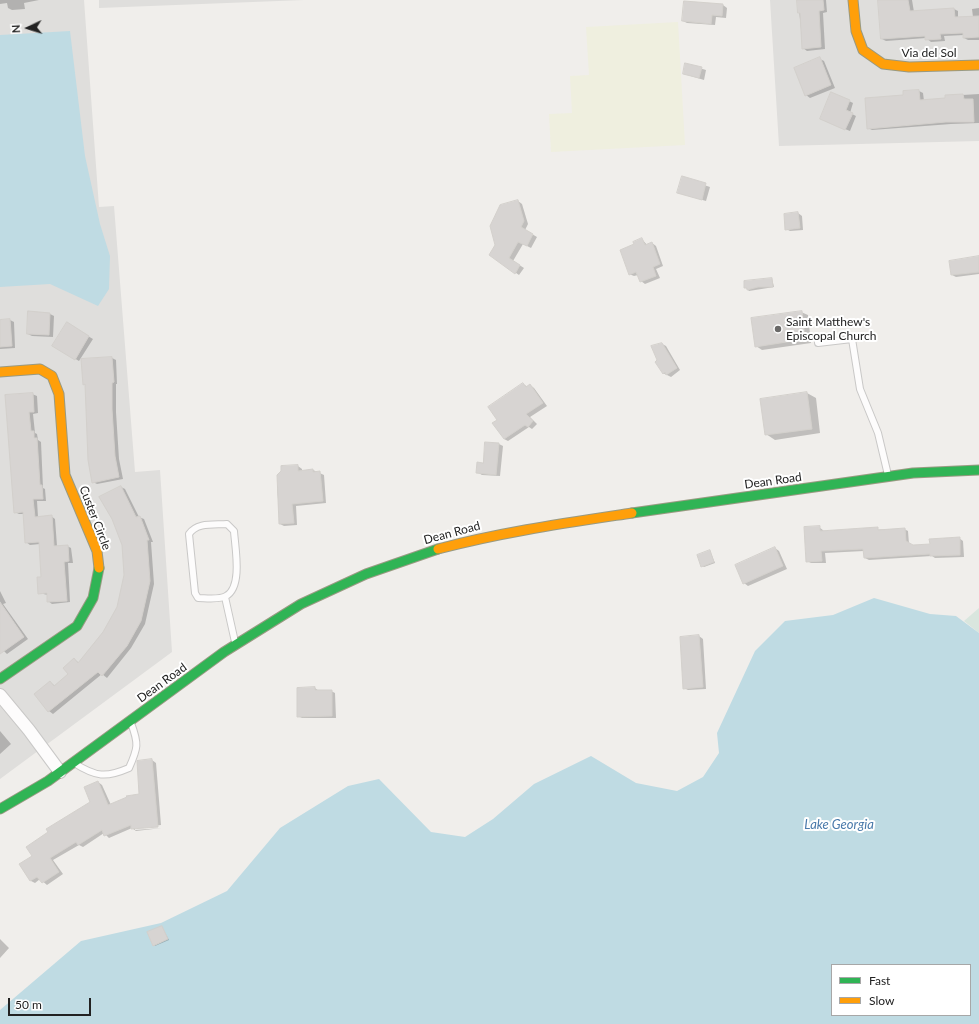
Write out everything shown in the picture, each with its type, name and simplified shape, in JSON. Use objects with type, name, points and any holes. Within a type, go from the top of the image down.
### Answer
[{"type":"main road","name":"Via del Sol","points":[[853,0],[856,31],[863,50],[883,64],[909,67],[979,64]]},
{"type":"main road","name":"Custer Circle","points":[[0,372],[40,369],[52,376],[59,394],[65,475],[97,551],[100,572],[93,598],[77,626],[0,679]]},
{"type":"main road","name":"Dean Road","points":[[0,809],[60,772],[236,644],[292,610],[346,583],[424,553],[479,538],[537,526],[928,472],[979,470]]},
{"type":"street","points":[[0,695],[29,730],[60,772]]},
{"type":"lane","points":[[818,343],[852,339],[860,389],[878,434],[889,477]]},
{"type":"lane","points":[[227,524],[234,531],[237,577],[231,592],[225,597],[198,598],[195,593],[189,534],[192,529],[199,526],[227,524]]},
{"type":"lane","points":[[225,597],[236,644]]},
{"type":"lane","points":[[73,762],[87,772],[99,776],[116,774],[129,768],[135,754],[138,740],[130,721]]},
{"type":"shaded area","points":[[0,0],[84,0],[99,207],[114,206],[135,472],[160,470],[172,652],[0,779]]},
{"type":"shaded area","points":[[99,0],[304,0],[99,8]]},
{"type":"shaded area","points":[[770,0],[979,0],[979,141],[779,146]]},
{"type":"shaded area","points":[[979,608],[979,633],[964,621]]},
{"type":"green space","points":[[678,22],[685,145],[551,152],[549,114],[572,113],[570,76],[589,75],[586,27]]},
{"type":"water","points":[[70,31],[85,156],[100,224],[110,256],[109,289],[98,306],[50,284],[0,287],[0,35]]},
{"type":"water","name":"Lake Georgia","points":[[874,598],[930,614],[956,616],[979,633],[979,1024],[0,1024],[0,1010],[81,941],[161,923],[227,891],[280,828],[348,786],[379,779],[431,832],[465,837],[493,819],[534,784],[591,756],[636,783],[677,791],[703,777],[719,753],[717,733],[755,651],[785,621],[833,615]]},
{"type":"building","points":[[797,0],[823,0],[824,10],[819,11],[821,47],[802,49],[800,13],[798,13]]},
{"type":"building","points":[[878,0],[908,0],[910,11],[954,8],[955,17],[979,16],[979,37],[963,38],[963,33],[940,34],[941,39],[925,40],[925,36],[881,39]]},
{"type":"building","points":[[684,1],[723,4],[722,16],[712,15],[711,24],[682,21]]},
{"type":"building","points":[[820,57],[831,85],[805,96],[794,68]]},
{"type":"building","points":[[685,63],[702,67],[699,78],[683,74]]},
{"type":"building","points":[[919,90],[920,100],[945,98],[945,95],[963,94],[964,99],[973,99],[974,122],[946,122],[867,129],[865,98],[903,95],[903,91]]},
{"type":"building","points":[[831,92],[850,100],[846,110],[853,113],[845,130],[820,119]]},
{"type":"building","points":[[682,176],[706,183],[702,200],[677,193]]},
{"type":"building","points":[[518,200],[524,221],[521,227],[533,234],[527,246],[518,242],[509,258],[520,265],[515,274],[489,255],[495,245],[490,226],[500,205]]},
{"type":"building","points":[[798,212],[800,228],[785,230],[784,214]]},
{"type":"building","points":[[642,238],[645,245],[652,242],[660,264],[653,267],[656,276],[640,282],[636,272],[629,275],[620,250],[634,244],[633,242]]},
{"type":"building","points":[[979,256],[979,272],[951,275],[949,261]]},
{"type":"building","points":[[772,278],[773,287],[758,287],[747,290],[747,288],[744,288],[744,281]]},
{"type":"building","points":[[28,311],[50,313],[49,335],[27,334]]},
{"type":"building","name":"Saint Matthew's Episcopal Church","points":[[802,311],[805,339],[755,347],[751,318]]},
{"type":"building","points":[[10,319],[12,346],[0,347],[0,320]]},
{"type":"building","points":[[67,322],[89,336],[75,360],[52,346]]},
{"type":"building","points":[[662,343],[677,368],[666,375],[665,372],[663,374],[655,362],[657,360],[651,346]]},
{"type":"building","points":[[112,357],[114,382],[112,383],[112,409],[115,456],[119,477],[92,483],[88,460],[85,384],[83,385],[81,359]]},
{"type":"building","points":[[523,383],[526,387],[530,384],[543,403],[526,414],[533,421],[528,427],[525,425],[504,439],[492,423],[497,420],[488,407]]},
{"type":"building","points":[[807,392],[812,429],[765,435],[760,399]]},
{"type":"building","points":[[33,393],[34,412],[29,412],[31,431],[34,431],[34,438],[37,438],[40,485],[42,485],[43,499],[33,499],[35,517],[52,515],[54,546],[68,545],[69,561],[64,562],[67,601],[47,602],[47,593],[38,594],[37,577],[41,577],[39,542],[25,543],[23,512],[14,513],[5,395]]},
{"type":"building","points":[[485,442],[499,443],[496,475],[476,473],[477,462],[483,463]]},
{"type":"building","points":[[298,465],[298,471],[313,469],[313,472],[320,471],[323,501],[292,504],[294,523],[279,524],[277,475],[281,471],[281,466]]},
{"type":"building","points":[[121,486],[136,517],[140,516],[149,540],[147,540],[150,581],[141,621],[127,646],[102,676],[98,672],[48,712],[34,694],[50,681],[54,686],[68,674],[63,668],[74,658],[78,663],[103,632],[117,607],[124,575],[122,545],[112,519],[99,497]]},
{"type":"building","points":[[820,526],[820,531],[878,527],[878,530],[905,528],[906,541],[913,545],[930,544],[929,539],[960,537],[960,555],[930,556],[930,554],[864,558],[863,549],[821,551],[822,561],[806,562],[804,527]]},
{"type":"building","points":[[775,547],[783,566],[743,584],[735,565]]},
{"type":"building","points":[[710,550],[714,562],[701,567],[697,555]]},
{"type":"building","points":[[0,602],[24,637],[0,654]]},
{"type":"building","points":[[699,635],[703,687],[683,689],[680,637]]},
{"type":"building","points":[[315,687],[315,690],[332,690],[332,716],[297,717],[297,688]]},
{"type":"building","points":[[152,759],[158,827],[131,829],[131,825],[104,836],[102,830],[78,845],[76,842],[50,858],[59,872],[42,883],[37,877],[30,881],[19,864],[32,856],[26,847],[48,832],[46,829],[90,802],[84,787],[98,781],[108,805],[127,797],[126,796],[139,794],[137,761]]},
{"type":"building","points":[[162,926],[168,939],[153,946],[147,932]]},
{"type":"traffic: fast","points":[[632,513],[913,473],[979,470]]},
{"type":"traffic: fast","points":[[0,809],[48,781],[224,652],[301,604],[366,574],[438,549]]},
{"type":"traffic: fast","points":[[0,679],[77,626],[93,598],[99,568]]},
{"type":"traffic: slow","points":[[853,0],[856,31],[863,50],[883,64],[909,67],[979,65]]},
{"type":"traffic: slow","points":[[0,372],[40,369],[52,376],[59,394],[65,475],[97,551],[99,568]]},
{"type":"traffic: slow","points":[[438,549],[558,524],[632,513]]},
{"type":"place","name":"Saint Matthew's Episcopal Church","points":[[778,329]]}]
